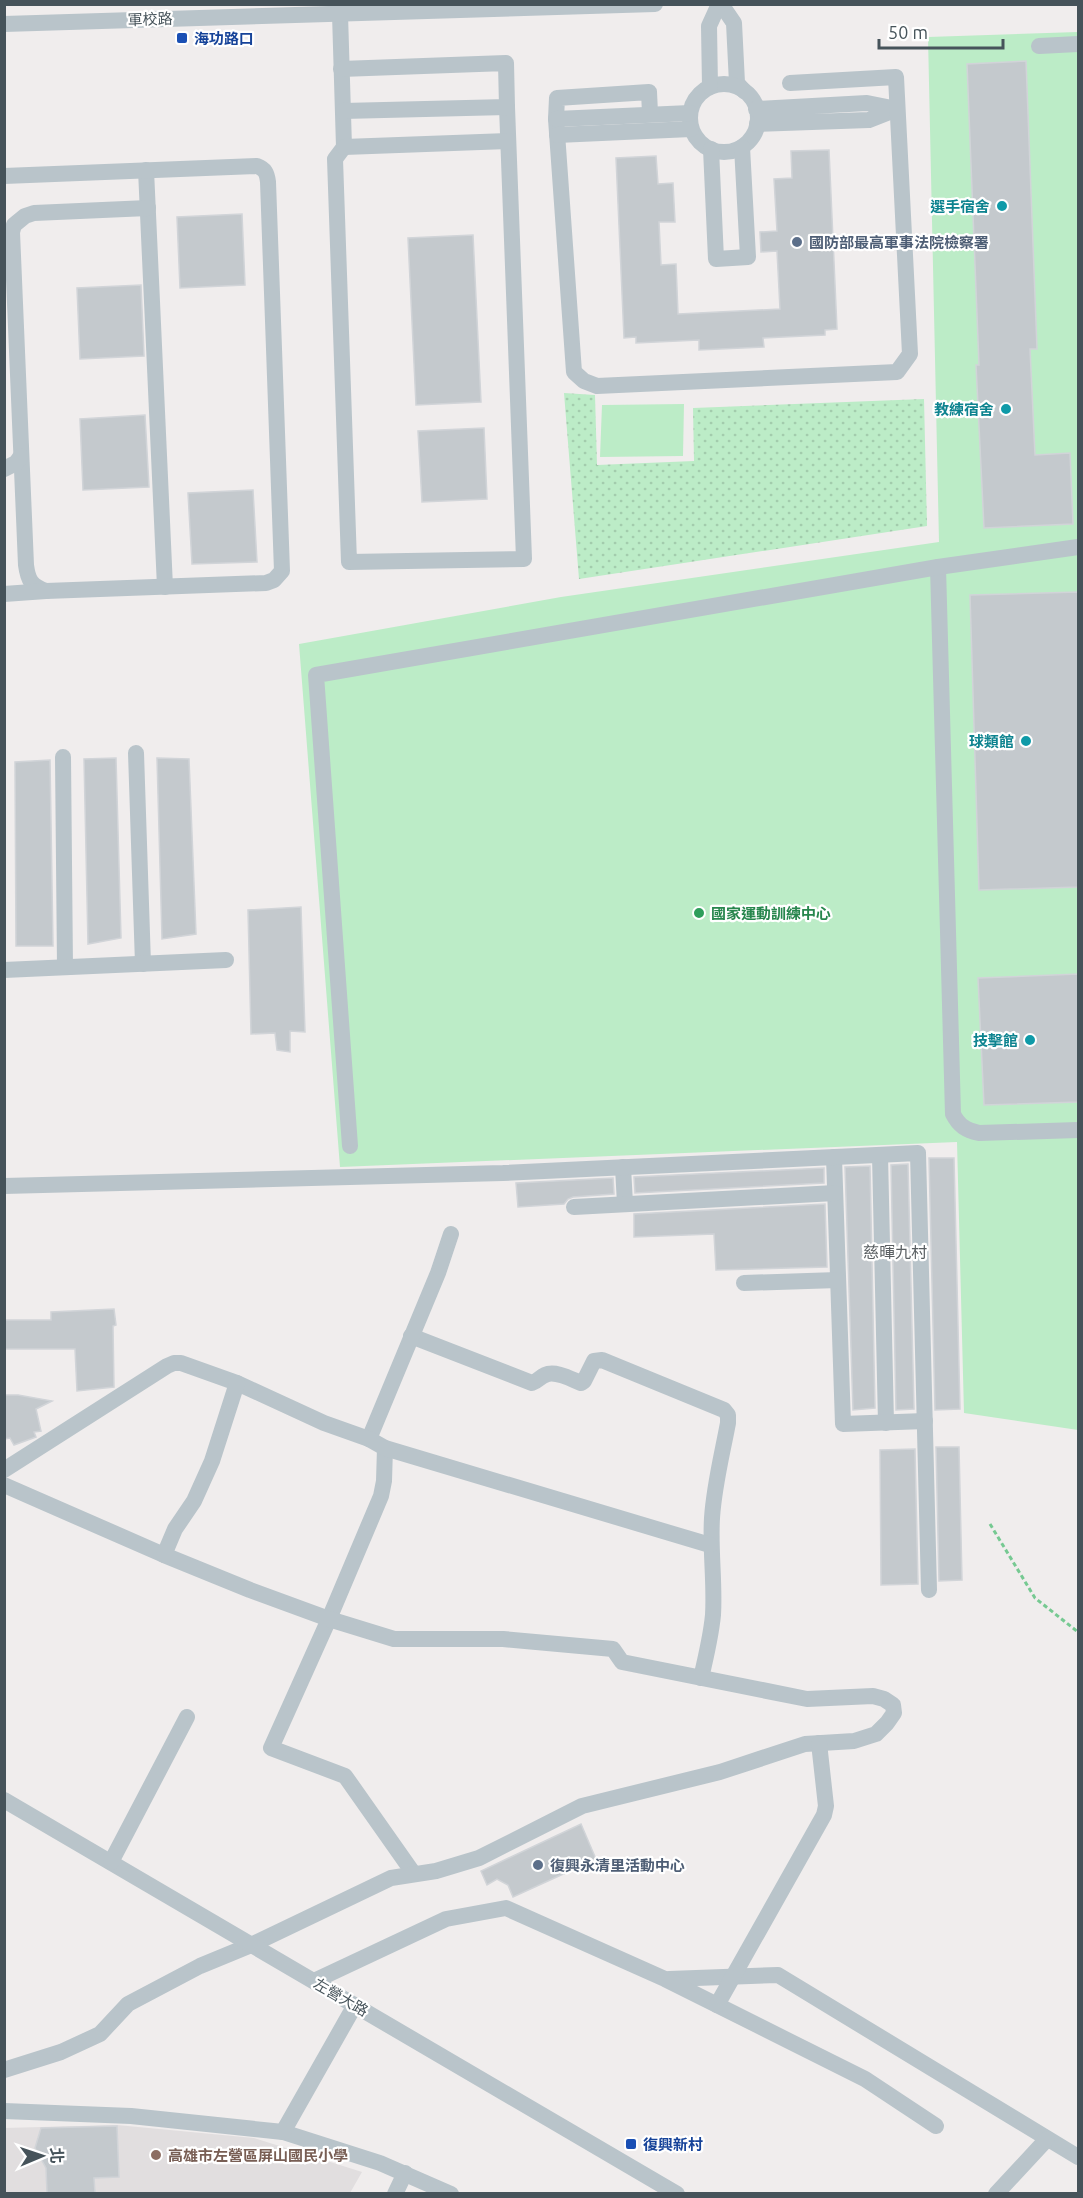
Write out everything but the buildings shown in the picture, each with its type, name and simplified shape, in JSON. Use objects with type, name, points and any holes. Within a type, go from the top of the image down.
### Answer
[{"type":"street","name":"軍校路","points":[[4,24],[340,14],[408,8],[655,4]]},
{"type":"street","points":[[710,87],[709,26],[720,4],[734,23],[737,84],[744,91],[754,102],[757,116],[752,137],[742,147],[722,152],[703,145],[691,121],[693,102],[700,93],[710,87],[728,84],[744,91]]},
{"type":"street","points":[[340,14],[341,69],[344,147],[335,159],[349,562],[524,559],[506,63],[341,69]]},
{"type":"street","points":[[1040,46],[1078,44]]},
{"type":"street","points":[[691,121],[650,113],[649,92],[557,98],[556,127],[574,372],[584,381],[597,386],[897,372],[910,354],[896,77],[790,83]]},
{"type":"street","points":[[343,111],[507,107]]},
{"type":"street","points":[[757,116],[870,120],[897,109]]},
{"type":"street","points":[[556,127],[691,121]]},
{"type":"street","points":[[344,147],[508,141]]},
{"type":"street","points":[[711,149],[716,259],[748,257],[742,147]]},
{"type":"street","points":[[4,176],[257,166],[263,168],[268,182],[282,571],[274,580],[266,583],[10,593]]},
{"type":"street","points":[[146,170],[165,587]]},
{"type":"street","points":[[46,591],[36,588],[27,579],[21,456],[12,415],[10,338],[12,232],[18,220],[34,213],[148,208]]},
{"type":"street","points":[[4,469],[16,463],[21,456]]},
{"type":"street","points":[[4,469],[15,473],[22,480]]},
{"type":"street","points":[[350,1146],[316,675],[938,567],[1078,547]]},
{"type":"street","points":[[10,593],[24,581],[26,565]]},
{"type":"street","points":[[938,567],[954,1114],[958,1123],[968,1131],[979,1133],[1078,1130]]},
{"type":"street","points":[[136,753],[143,964]]},
{"type":"street","points":[[63,757],[64,967]]},
{"type":"street","points":[[4,970],[226,960]]},
{"type":"street","points":[[4,1186],[503,1173],[918,1153],[929,1590]]},
{"type":"street","points":[[880,1155],[886,1423]]},
{"type":"street","points":[[834,1157],[843,1424],[925,1421]]},
{"type":"street","points":[[623,1167],[625,1204]]},
{"type":"street","points":[[574,1207],[836,1193]]},
{"type":"street","points":[[369,1439],[438,1273],[451,1234]]},
{"type":"street","points":[[744,1283],[838,1280]]},
{"type":"street","points":[[411,1336],[532,1383],[546,1374],[580,1383],[584,1381],[594,1361],[602,1360],[724,1410],[728,1415],[728,1423],[716,1481],[710,1545],[713,1613],[701,1678]]},
{"type":"street","points":[[4,1470],[174,1363],[181,1363],[237,1383],[324,1423],[369,1439],[385,1448],[710,1545]]},
{"type":"street","points":[[164,1555],[175,1529],[194,1501],[212,1461],[237,1383]]},
{"type":"street","points":[[385,1448],[381,1496],[329,1619],[270,1748],[345,1776],[414,1874]]},
{"type":"street","points":[[4,1485],[164,1555],[329,1619],[401,1640],[502,1639],[613,1649],[622,1662],[807,1699],[873,1696],[893,1705],[894,1713],[887,1724],[876,1734],[854,1741],[805,1744],[720,1772],[582,1806],[478,1858],[436,1871],[391,1878],[251,1945],[200,1966],[128,2004],[100,2034],[62,2052],[4,2070]]},
{"type":"street","points":[[111,1862],[187,1717]]},
{"type":"street","points":[[717,2005],[824,1815],[826,1806],[819,1743]]},
{"type":"street","name":"左營大路","points":[[4,1800],[677,2193]]},
{"type":"street","points":[[314,1981],[446,1919],[506,1908],[665,1979],[865,2079],[936,2126]]},
{"type":"street","points":[[665,1979],[778,1975],[1078,2157]]},
{"type":"street","points":[[283,2132],[355,2005]]},
{"type":"street","points":[[4,2112],[131,2116],[283,2132],[380,2163],[451,2193]]},
{"type":"street","points":[[996,2193],[1047,2139]]},
{"type":"street","points":[[395,2193],[405,2174]]},
{"type":"path","points":[[990,1524],[1035,1598],[1078,1632]]},
{"type":"shaded area","name":"高雄市左營區屏山國民小學","points":[[117,2125],[254,2138],[362,2172],[350,2193],[5,2193],[4,2128]]},
{"type":"green space","name":"國家運動訓練中心","points":[[1078,32],[1078,1430],[964,1413],[957,1142],[340,1167],[299,644],[561,597],[939,542],[928,37]]},
{"type":"green space","points":[[564,393],[595,395],[597,465],[694,461],[693,408],[924,399],[927,526],[579,579]]},
{"type":"green space","points":[[684,404],[683,456],[600,457],[602,405]]},
{"type":"place","name":"海功路口","points":[[182,38]]},
{"type":"place","name":"選手宿舍","points":[[1002,206]]},
{"type":"place","name":"國防部最高軍事法院檢察署","points":[[797,242]]},
{"type":"place","name":"教練宿舍","points":[[1006,409]]},
{"type":"place","name":"球類館","points":[[1026,741]]},
{"type":"place","name":"國家運動訓練中心","points":[[699,913]]},
{"type":"place","name":"技擊館","points":[[1030,1040]]},
{"type":"place","name":"復興永清里活動中心","points":[[538,1865]]},
{"type":"place","name":"復興新村","points":[[631,2144]]},
{"type":"place","name":"高雄市左營區屏山國民小學","points":[[156,2155]]},
{"type":"district","name":"慈暉九村","points":[[895,1252]]}]
